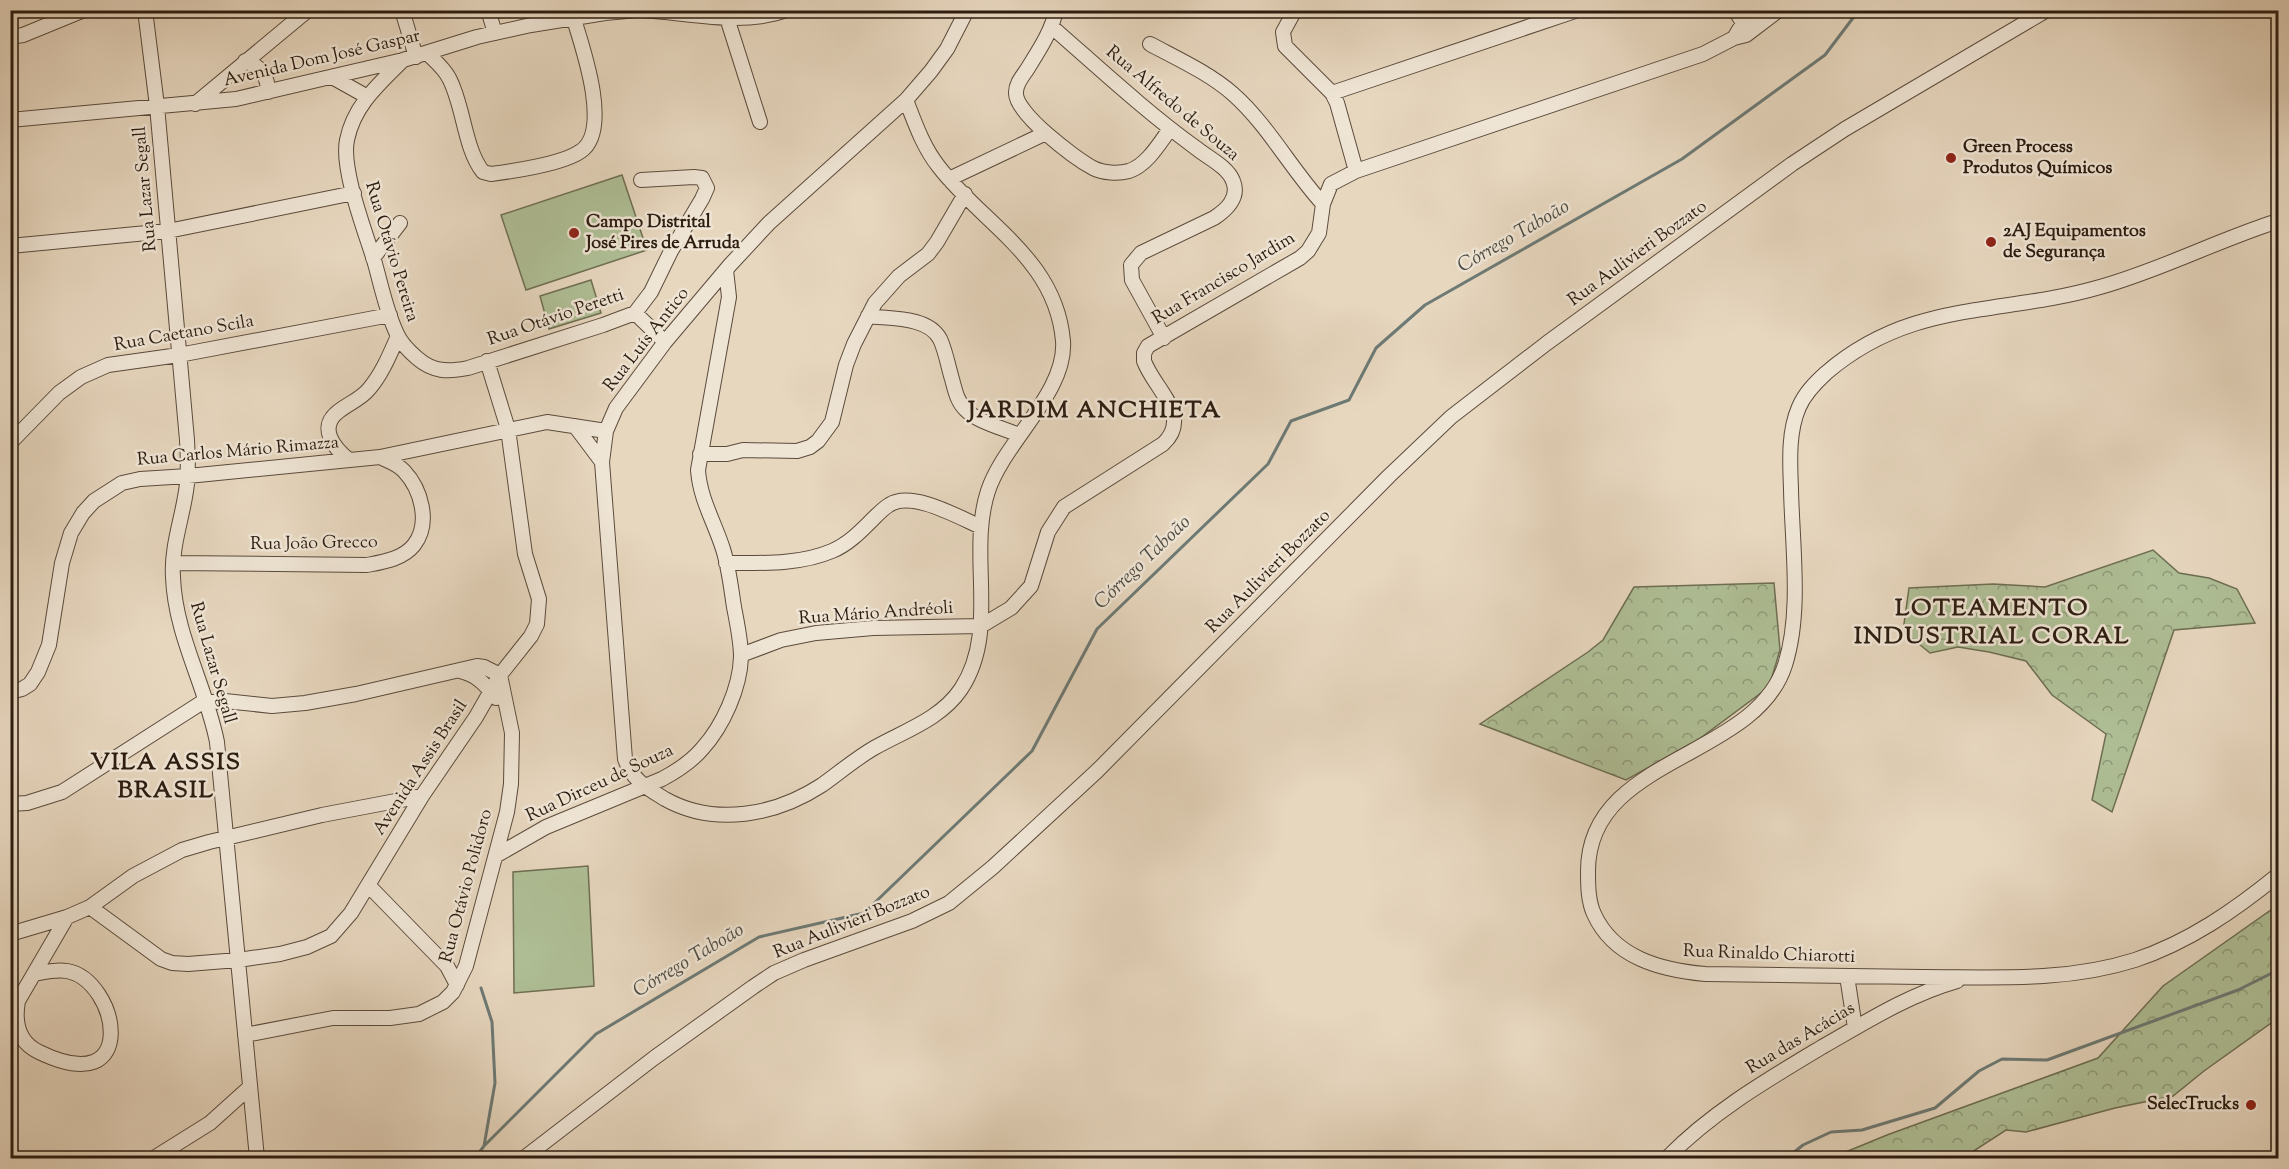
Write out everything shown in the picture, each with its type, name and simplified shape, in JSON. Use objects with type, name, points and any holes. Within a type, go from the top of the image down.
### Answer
[{"type":"street","points":[[10,37],[84,10]]},
{"type":"street","name":"Rua Lazar Segall","points":[[146,10],[188,440],[188,477],[173,563],[175,598],[188,654],[207,701],[216,742],[257,1157]]},
{"type":"street","points":[[195,104],[308,10]]},
{"type":"street","points":[[402,10],[416,57],[449,77],[474,158],[483,172],[491,174],[569,158],[584,150],[589,140],[595,113],[594,92],[572,14]]},
{"type":"street","points":[[489,10],[495,33]]},
{"type":"street","name":"Avenida Dom José Gaspar","points":[[10,120],[236,99],[416,57],[495,33],[572,14],[639,10],[727,18],[773,15],[787,10]]},
{"type":"street","name":"Rua Luís Antico","points":[[643,786],[628,771],[625,759],[602,462],[606,431],[616,408],[665,342],[713,285],[769,223],[906,100],[932,71],[947,49],[967,10]]},
{"type":"street","points":[[1056,10],[1052,27],[1020,79],[1016,92],[1020,107],[1046,133],[1093,168],[1115,173],[1127,172],[1138,167],[1170,129]]},
{"type":"street","points":[[1295,10],[1283,32],[1285,46],[1332,93],[1341,113],[1356,171]]},
{"type":"street","points":[[1332,93],[1578,10]]},
{"type":"street","points":[[1735,10],[1741,32]]},
{"type":"street","points":[[1741,32],[1758,10]]},
{"type":"street","points":[[1741,32],[1779,10]]},
{"type":"street","name":"Rua Aulivieri Bozzato","points":[[524,1158],[654,1058],[774,973],[912,921],[949,903],[993,867],[1097,771],[1450,417],[1792,164],[1845,129],[2047,10]]},
{"type":"street","points":[[727,18],[760,122]]},
{"type":"street","name":"Rua Alfredo de Souza","points":[[1052,27],[1170,129],[1229,174],[1233,180],[1235,191],[1230,205],[1214,218],[1141,253],[1131,265],[1131,280],[1164,338]]},
{"type":"street","name":"Rua Francisco Jardim","points":[[981,626],[1011,608],[1031,586],[1048,532],[1064,507],[1170,438],[1174,430],[1174,419],[1171,409],[1144,361],[1144,353],[1148,346],[1300,258],[1308,251],[1319,233],[1323,204],[1331,184],[1356,171],[1703,54],[1741,32]]},
{"type":"street","points":[[1150,44],[1201,72],[1233,94],[1323,204]]},
{"type":"street","name":"Rua Otávio Pereira","points":[[349,460],[332,445],[329,436],[332,419],[336,412],[368,391],[377,379],[398,336],[354,193],[348,168],[346,141],[366,96],[416,57]]},
{"type":"street","points":[[245,61],[262,71],[267,80],[268,92]]},
{"type":"street","points":[[229,75],[228,88],[236,99]]},
{"type":"street","points":[[332,77],[366,96]]},
{"type":"street","points":[[643,786],[671,802],[692,810],[718,815],[757,813],[805,795],[861,756],[923,723],[951,701],[961,689],[978,653],[981,626],[979,559],[981,527],[988,491],[996,472],[1055,380],[1064,353],[1059,318],[1044,282],[1014,242],[949,179],[925,147],[906,100]]},
{"type":"street","points":[[949,179],[1046,133]]},
{"type":"street","name":"Rua Otávio Peretti","points":[[398,336],[418,359],[438,371],[451,372],[635,313],[651,291],[706,188],[702,178],[694,177],[641,180]]},
{"type":"street","points":[[10,246],[168,231],[354,193]]},
{"type":"street","points":[[700,454],[727,454],[743,450],[797,451],[810,447],[818,441],[832,422],[846,365],[867,316],[888,287],[928,254],[938,242],[965,194]]},
{"type":"street","name":"Rua Rinaldo Chiarotti","points":[[2278,221],[2163,266],[2103,286],[2054,299],[1965,310],[1933,317],[1888,333],[1828,372],[1807,392],[1798,408],[1790,454],[1794,607],[1792,638],[1777,684],[1766,700],[1747,717],[1652,774],[1633,787],[1613,806],[1596,832],[1588,859],[1588,885],[1592,910],[1601,928],[1615,943],[1634,956],[1678,972],[2038,977],[2098,970],[2136,959],[2207,927],[2240,906],[2278,875]]},
{"type":"street","points":[[373,258],[400,223]]},
{"type":"street","name":"Rua Dirceu de Souza","points":[[497,855],[546,827],[662,779],[678,770],[703,749],[725,713],[737,681],[741,655],[726,563],[701,496],[698,470],[729,297],[726,270]]},
{"type":"street","name":"Rua Dirceu de Souza","points":[[713,285],[725,320]]},
{"type":"street","points":[[635,313],[665,342]]},
{"type":"street","name":"Rua Caetano Scila","points":[[10,443],[59,393],[81,377],[115,364],[179,355],[390,315]]},
{"type":"street","points":[[867,316],[904,320],[931,328],[939,337],[957,397],[965,410],[977,418],[1019,435]]},
{"type":"street","name":"Avenida Assis Brasil","points":[[90,907],[160,959],[172,963],[238,960],[280,954],[307,947],[331,936],[341,927],[369,886],[422,796],[500,675],[531,636],[537,624],[538,594],[525,554],[508,429],[488,361]]},
{"type":"street","name":"Rua Carlos Mário Rimazza","points":[[10,692],[30,684],[38,672],[49,645],[62,563],[71,533],[83,513],[94,501],[122,483],[140,479],[188,477],[380,457],[547,422],[606,431]]},
{"type":"street","points":[[575,426],[602,462]]},
{"type":"street","points":[[698,470],[727,454]]},
{"type":"street","name":"Rua João Grecco","points":[[173,563],[367,565],[385,562],[402,555],[414,545],[420,531],[422,503],[418,491],[404,470],[380,457]]},
{"type":"street","points":[[726,563],[799,560],[832,551],[846,543],[889,505],[903,501],[914,501],[932,506],[981,527]]},
{"type":"street","name":"Rua Mário Andréoli","points":[[741,655],[781,640],[816,633],[873,628],[981,626]]},
{"type":"street","points":[[10,804],[27,802],[62,792],[195,705],[207,701],[272,706],[305,703],[356,694],[477,666],[500,675]]},
{"type":"street","name":"Rua Otávio Polidoro","points":[[455,670],[472,674],[491,691],[508,716]]},
{"type":"street","name":"Rua Otávio Polidoro","points":[[245,1035],[333,1018],[390,1018],[419,1014],[443,1002],[457,985],[468,959],[497,855],[511,784],[512,733],[500,675]]},
{"type":"street","points":[[10,934],[67,917],[90,907],[133,876],[182,850],[322,815],[422,796]]},
{"type":"street","points":[[369,886],[447,966],[457,985]]},
{"type":"street","points":[[34,974],[66,970],[94,985],[103,1002],[110,1027],[110,1047],[97,1062],[68,1063],[31,1048],[21,1035],[15,1017],[18,1001],[67,917]]},
{"type":"street","points":[[447,966],[468,959]]},
{"type":"street","points":[[1846,976],[1855,1028]]},
{"type":"street","name":"Rua das Acácias","points":[[1666,1158],[1709,1120],[1737,1100],[1855,1028],[1915,995],[1970,977]]},
{"type":"street","points":[[154,1158],[210,1123],[250,1087]]},
{"type":"street","points":[[231,1104],[252,1103]]},
{"type":"green space","name":"Campo Distrital José Pires de Arruda","points":[[622,175],[647,250],[526,290],[501,215]]},
{"type":"green space","points":[[591,280],[601,313],[549,329],[540,296]]},
{"type":"green space","points":[[2153,550],[2179,573],[2209,578],[2237,589],[2255,623],[2174,630],[2112,812],[2092,800],[2106,734],[2052,695],[2026,661],[1958,647],[1930,653],[1903,631],[1909,588],[1993,584],[2045,587]]},
{"type":"green space","points":[[1774,583],[1780,650],[1769,687],[1699,739],[1626,780],[1480,724],[1603,640],[1634,587]]},
{"type":"green space","points":[[588,866],[594,986],[514,993],[513,872]]},
{"type":"green space","points":[[2278,905],[2278,1018],[2173,1096],[2115,1108],[2026,1132],[2006,1130],[1963,1158],[1831,1158],[1887,1135],[2098,1058],[2163,986]]},
{"type":"waterway","name":"Córrego Taboão","points":[[475,1158],[484,1146],[596,1034],[759,937],[864,913],[1032,751],[1097,629],[1268,464],[1291,421],[1349,400],[1376,348],[1425,305],[1682,159],[1825,55],[1859,10]]},
{"type":"waterway","points":[[1787,1158],[1803,1145],[1831,1132],[1862,1130],[1935,1108],[1979,1071],[2002,1059],[2047,1060],[2238,990],[2278,970]]},
{"type":"waterway","points":[[481,988],[492,1022],[495,1083],[484,1146]]},
{"type":"waterway","points":[[1684,1154],[1716,1158]]},
{"type":"place","name":"Green Process Produtos Químicos","points":[[1951,158]]},
{"type":"place","name":"Campo Distrital José Pires de Arruda","points":[[574,233]]},
{"type":"place","name":"2AJ Equipamentos de Segurança","points":[[1991,242]]},
{"type":"place","name":"SelecTrucks","points":[[2251,1105]]},
{"type":"district","name":"JARDIM ANCHIETA","points":[[1095,411]]},
{"type":"district","name":"LOTEAMENTO INDUSTRIAL CORAL","points":[[1992,623]]},
{"type":"district","name":"VILA ASSIS BRASIL","points":[[166,777]]}]
